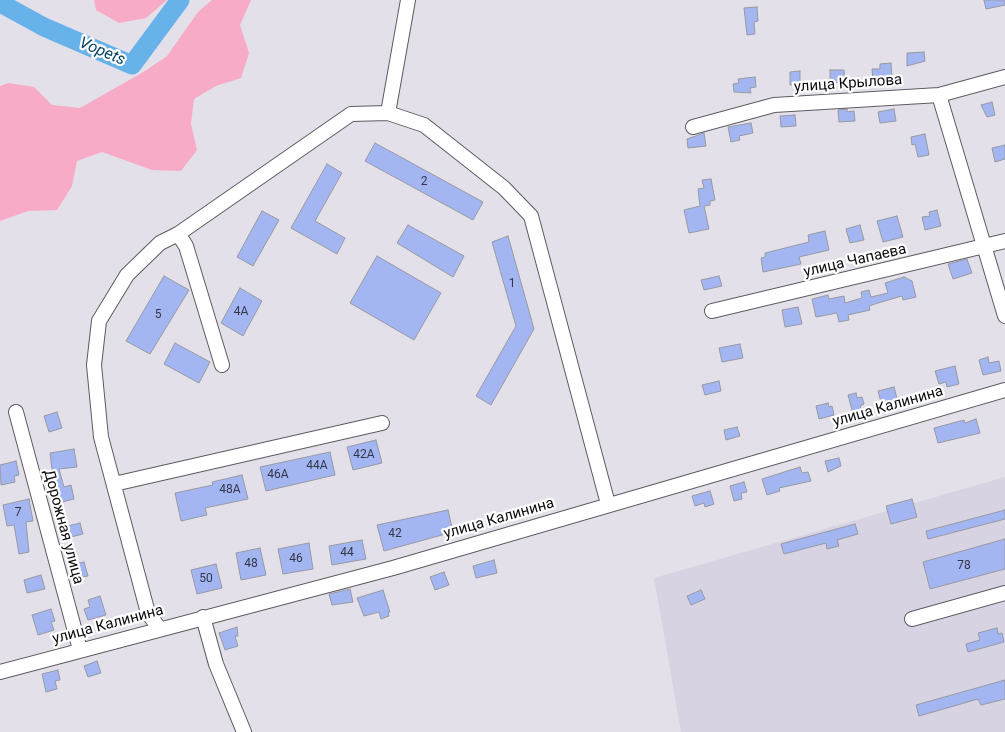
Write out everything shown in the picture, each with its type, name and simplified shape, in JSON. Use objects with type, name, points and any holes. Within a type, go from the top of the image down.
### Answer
[{"type":"street","points":[[388,113],[408,0]]},
{"type":"street","name":"улица Крылова","points":[[693,127],[774,105],[939,95],[1005,77]]},
{"type":"street","points":[[939,95],[1005,316]]},
{"type":"street","points":[[160,628],[148,613],[102,437],[94,365],[99,322],[127,275],[160,243],[178,234],[351,114],[388,113],[424,125],[504,188],[531,216],[608,504]]},
{"type":"street","points":[[178,234],[186,246],[222,365]]},
{"type":"street","name":"улица Чапаева","points":[[712,311],[1005,241]]},
{"type":"street","name":"улица Калинина","points":[[0,672],[160,628],[393,568],[1005,390]]},
{"type":"street","name":"Дорожная улица","points":[[16,412],[80,650]]},
{"type":"street","points":[[114,484],[382,423]]},
{"type":"street","points":[[912,619],[1005,593]]},
{"type":"street","points":[[203,617],[216,664],[244,732]]},
{"type":"shaded area","points":[[94,0],[167,0],[146,18],[119,23],[96,10]]},
{"type":"shaded area","points":[[212,0],[251,0],[240,25],[249,53],[241,78],[216,86],[194,99],[191,124],[197,150],[181,171],[152,170],[102,152],[77,161],[72,186],[57,210],[28,211],[0,221],[0,86],[8,83],[34,87],[52,105],[80,108],[145,71],[167,56],[198,12]]},
{"type":"shaded area","points":[[1005,477],[1005,732],[681,732],[654,578]]},
{"type":"building","points":[[984,0],[1005,0],[1005,5],[986,9]]},
{"type":"building","points":[[757,7],[758,21],[754,22],[755,34],[747,35],[744,8]]},
{"type":"building","points":[[924,52],[925,61],[907,66],[907,53]]},
{"type":"building","points":[[891,63],[892,79],[873,80],[872,69],[880,69],[880,64]]},
{"type":"building","points":[[830,70],[844,70],[845,82],[830,83]]},
{"type":"building","points":[[800,71],[800,85],[790,85],[790,72]]},
{"type":"building","points":[[755,77],[756,87],[750,88],[751,93],[734,92],[733,84],[739,83],[738,79]]},
{"type":"building","points":[[992,102],[995,115],[987,117],[981,105]]},
{"type":"building","points":[[847,109],[847,112],[854,111],[855,121],[839,122],[838,110]]},
{"type":"building","points":[[894,109],[896,121],[880,123],[878,112]]},
{"type":"building","points":[[795,115],[796,126],[781,127],[780,116]]},
{"type":"building","points":[[751,123],[753,133],[739,136],[740,140],[731,142],[728,127]]},
{"type":"building","points":[[704,133],[706,146],[688,148],[687,139]]},
{"type":"building","points":[[925,134],[929,155],[918,157],[915,144],[912,145],[911,137]]},
{"type":"building","points":[[375,143],[483,202],[473,220],[365,161]]},
{"type":"building","points":[[1005,145],[1005,159],[995,162],[992,148]]},
{"type":"building","points":[[327,164],[342,173],[315,221],[345,238],[337,254],[291,228]]},
{"type":"building","points":[[711,179],[715,200],[710,201],[710,205],[704,206],[709,229],[689,233],[684,210],[700,206],[698,189],[704,188],[702,180]]},
{"type":"building","points":[[937,210],[941,226],[925,230],[922,217],[930,216],[929,212]]},
{"type":"building","points":[[262,211],[279,220],[253,266],[237,257]]},
{"type":"building","points":[[897,216],[903,237],[883,242],[877,221]]},
{"type":"building","points":[[408,225],[464,256],[453,277],[397,243]]},
{"type":"building","points":[[860,225],[864,240],[850,243],[846,229]]},
{"type":"building","points":[[825,231],[829,250],[799,257],[801,264],[763,272],[761,258],[765,257],[765,253],[809,242],[808,235]]},
{"type":"building","points":[[508,236],[534,329],[491,405],[476,396],[516,326],[492,242]]},
{"type":"building","points":[[377,256],[441,293],[414,340],[350,303]]},
{"type":"building","points":[[967,259],[972,273],[953,279],[948,264]]},
{"type":"building","points":[[164,276],[189,290],[150,354],[126,341]]},
{"type":"building","points":[[719,276],[722,286],[704,290],[701,280]]},
{"type":"building","points":[[904,277],[912,281],[916,297],[903,300],[902,296],[878,303],[869,306],[870,310],[848,315],[849,320],[839,322],[837,313],[816,317],[812,299],[828,295],[829,299],[844,296],[845,303],[862,298],[861,292],[869,290],[871,297],[888,293],[885,283]]},
{"type":"building","points":[[240,288],[262,301],[243,336],[221,323]]},
{"type":"building","points":[[798,307],[802,324],[785,327],[782,310]]},
{"type":"building","points":[[175,343],[210,362],[199,383],[164,364]]},
{"type":"building","points":[[740,344],[743,358],[722,362],[719,348]]},
{"type":"building","points":[[988,357],[989,363],[999,361],[1001,371],[983,375],[979,360]]},
{"type":"building","points":[[955,366],[959,384],[947,387],[946,382],[939,384],[935,371]]},
{"type":"building","points":[[719,381],[721,391],[705,395],[702,385]]},
{"type":"building","points":[[894,387],[898,402],[882,406],[878,391]]},
{"type":"building","points":[[856,393],[857,398],[862,397],[864,404],[860,406],[862,412],[853,414],[848,395]]},
{"type":"building","points":[[828,403],[829,407],[832,406],[834,415],[819,419],[816,406]]},
{"type":"building","points":[[57,412],[62,428],[49,432],[44,416]]},
{"type":"building","points":[[976,419],[980,433],[938,443],[934,428],[964,420],[965,423]]},
{"type":"building","points":[[737,427],[740,436],[726,440],[724,430]]},
{"type":"building","points":[[376,440],[382,463],[353,470],[347,447]]},
{"type":"building","points":[[74,449],[77,467],[59,469],[64,487],[71,485],[74,499],[62,502],[58,493],[55,494],[50,453]]},
{"type":"building","points":[[330,452],[335,475],[266,491],[260,467]]},
{"type":"building","points":[[839,458],[841,466],[828,472],[825,461]]},
{"type":"building","points":[[16,461],[19,475],[14,476],[15,482],[1,485],[0,465]]},
{"type":"building","points":[[800,467],[802,473],[808,472],[811,481],[779,488],[780,491],[767,495],[762,479]]},
{"type":"building","points":[[242,475],[248,499],[205,508],[207,515],[181,521],[175,493],[213,485],[212,482]]},
{"type":"building","points":[[744,482],[747,492],[741,493],[742,499],[734,501],[730,486]]},
{"type":"building","points":[[710,491],[714,504],[705,507],[704,503],[695,506],[692,496]]},
{"type":"building","points":[[29,499],[33,521],[26,522],[29,552],[19,554],[14,525],[7,526],[3,505]]},
{"type":"building","points":[[912,499],[917,517],[891,524],[886,506]]},
{"type":"building","points":[[448,510],[453,532],[384,551],[377,525]]},
{"type":"building","points":[[1005,510],[1005,519],[928,539],[926,531]]},
{"type":"building","points":[[80,523],[83,534],[67,538],[64,527]]},
{"type":"building","points":[[855,524],[858,534],[837,540],[839,546],[827,549],[826,543],[784,554],[781,544]]},
{"type":"building","points":[[1005,539],[1005,569],[930,589],[923,562]]},
{"type":"building","points":[[362,540],[366,559],[332,565],[329,546]]},
{"type":"building","points":[[309,543],[313,569],[283,574],[278,549]]},
{"type":"building","points":[[260,548],[266,575],[241,580],[236,553]]},
{"type":"building","points":[[494,560],[497,573],[476,578],[473,566]]},
{"type":"building","points":[[84,562],[88,576],[74,578],[72,569],[76,568],[75,564]]},
{"type":"building","points":[[216,564],[222,588],[197,594],[191,570]]},
{"type":"building","points":[[444,572],[449,585],[435,590],[430,577]]},
{"type":"building","points":[[41,575],[45,589],[27,593],[24,580]]},
{"type":"building","points":[[350,589],[353,602],[332,605],[329,594]]},
{"type":"building","points":[[383,590],[390,612],[388,612],[389,616],[381,619],[379,612],[364,616],[357,598]]},
{"type":"building","points":[[701,590],[705,599],[691,605],[687,596]]},
{"type":"building","points":[[100,596],[106,615],[88,620],[84,609],[90,607],[88,600]]},
{"type":"building","points":[[51,609],[55,621],[51,622],[54,630],[38,635],[32,615]]},
{"type":"building","points":[[237,627],[238,636],[235,636],[238,646],[225,650],[219,633]]},
{"type":"building","points":[[997,628],[998,634],[1002,633],[1004,642],[968,652],[966,644],[980,640],[978,633]]},
{"type":"building","points":[[97,661],[101,673],[88,677],[84,666]]},
{"type":"building","points":[[58,670],[60,680],[55,681],[57,689],[46,692],[42,674]]},
{"type":"building","points":[[1005,680],[1005,699],[981,705],[978,699],[919,716],[916,705]]},
{"type":"waterway","name":"Vopets","points":[[0,3],[44,27],[132,65],[180,0]]}]
